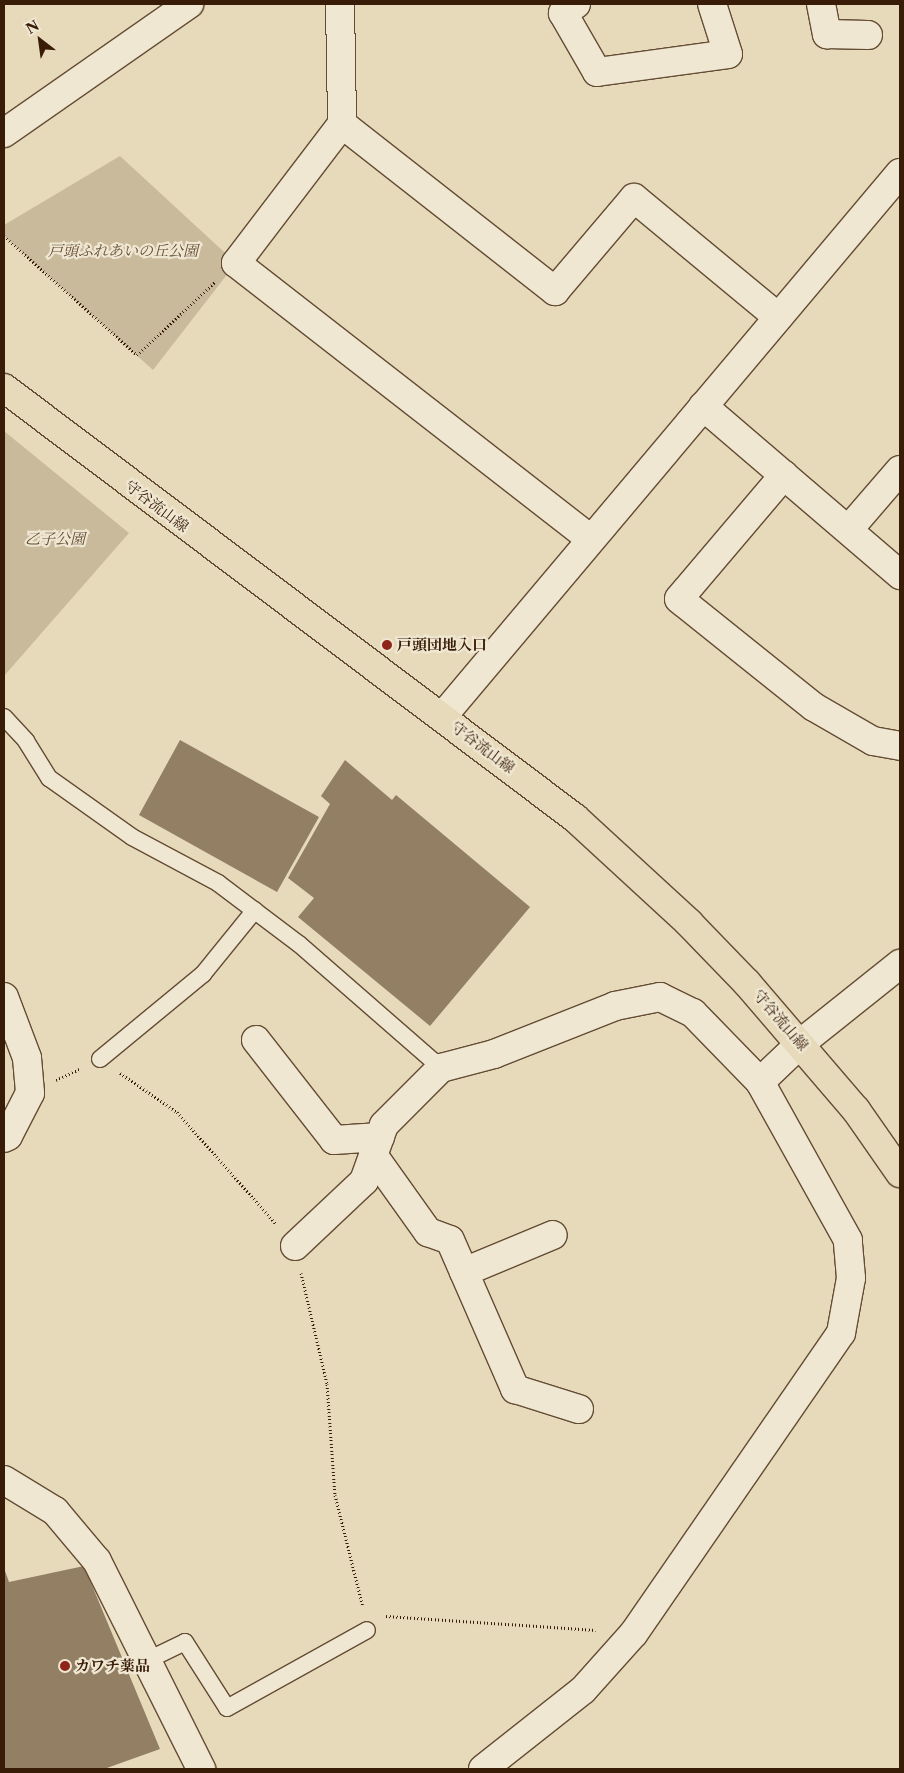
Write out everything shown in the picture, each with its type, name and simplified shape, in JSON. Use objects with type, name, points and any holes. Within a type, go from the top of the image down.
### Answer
[{"type":"main road","name":"守谷流山線","points":[[4,388],[170,515],[575,818],[629,865],[715,949],[801,1043],[900,1173]]},
{"type":"street","points":[[4,133],[189,4]]},
{"type":"street","points":[[340,4],[342,124],[236,263],[590,539]]},
{"type":"street","points":[[576,4],[563,13],[597,72],[728,54],[712,4]]},
{"type":"street","points":[[821,4],[827,34],[868,35]]},
{"type":"street","points":[[342,124],[555,291],[634,198],[778,317]]},
{"type":"street","points":[[442,717],[900,173]]},
{"type":"street","points":[[703,406],[849,529],[900,575]]},
{"type":"street","points":[[849,529],[900,470]]},
{"type":"street","points":[[784,475],[679,599],[814,707],[873,741],[900,746]]},
{"type":"street","points":[[760,1082],[801,1043],[900,964]]},
{"type":"street","points":[[4,997],[27,1058],[30,1093],[8,1136],[4,1138]]},
{"type":"street","points":[[295,1246],[364,1181],[384,1125],[441,1068],[494,1054],[615,1006],[660,997],[693,1013],[760,1082],[848,1240],[850,1278],[841,1333],[634,1633],[583,1690],[483,1769]]},
{"type":"street","points":[[256,1040],[334,1140],[376,1146]]},
{"type":"street","points":[[376,1146],[428,1232],[450,1240],[515,1390],[579,1408]]},
{"type":"street","points":[[464,1272],[553,1235]]},
{"type":"street","points":[[4,1480],[54,1511],[97,1561],[201,1769]]},
{"type":"lane","points":[[4,717],[26,741],[49,778],[132,837],[218,883],[299,944],[441,1068]]},
{"type":"lane","points":[[100,1059],[202,974],[254,910]]},
{"type":"lane","points":[[148,1660],[186,1642],[227,1708],[367,1630]]},
{"type":"path","points":[[4,236],[137,355],[236,263]]},
{"type":"path","points":[[30,1093],[100,1059],[177,1112],[295,1246],[327,1384],[335,1495],[354,1559],[367,1630]]},
{"type":"path","points":[[367,1630],[383,1616],[634,1633]]},
{"type":"green space","name":"戸頭ふれあいの丘公園","points":[[120,156],[236,263],[153,370],[4,236],[4,225]]},
{"type":"green space","name":"乙子公園","points":[[4,431],[129,533],[4,676]]},
{"type":"building","points":[[180,740],[319,817],[277,892],[139,815]]},
{"type":"building","points":[[345,760],[392,800],[396,795],[530,907],[430,1026],[298,917],[314,898],[288,878],[330,804],[321,796]]},
{"type":"building","name":"カワチ薬品","points":[[84,1566],[160,1749],[104,1769],[4,1769],[4,1568],[9,1582]]},
{"type":"place","name":"戸頭団地入口","points":[[387,645]]},
{"type":"place","name":"カワチ薬品","points":[[65,1666]]}]
